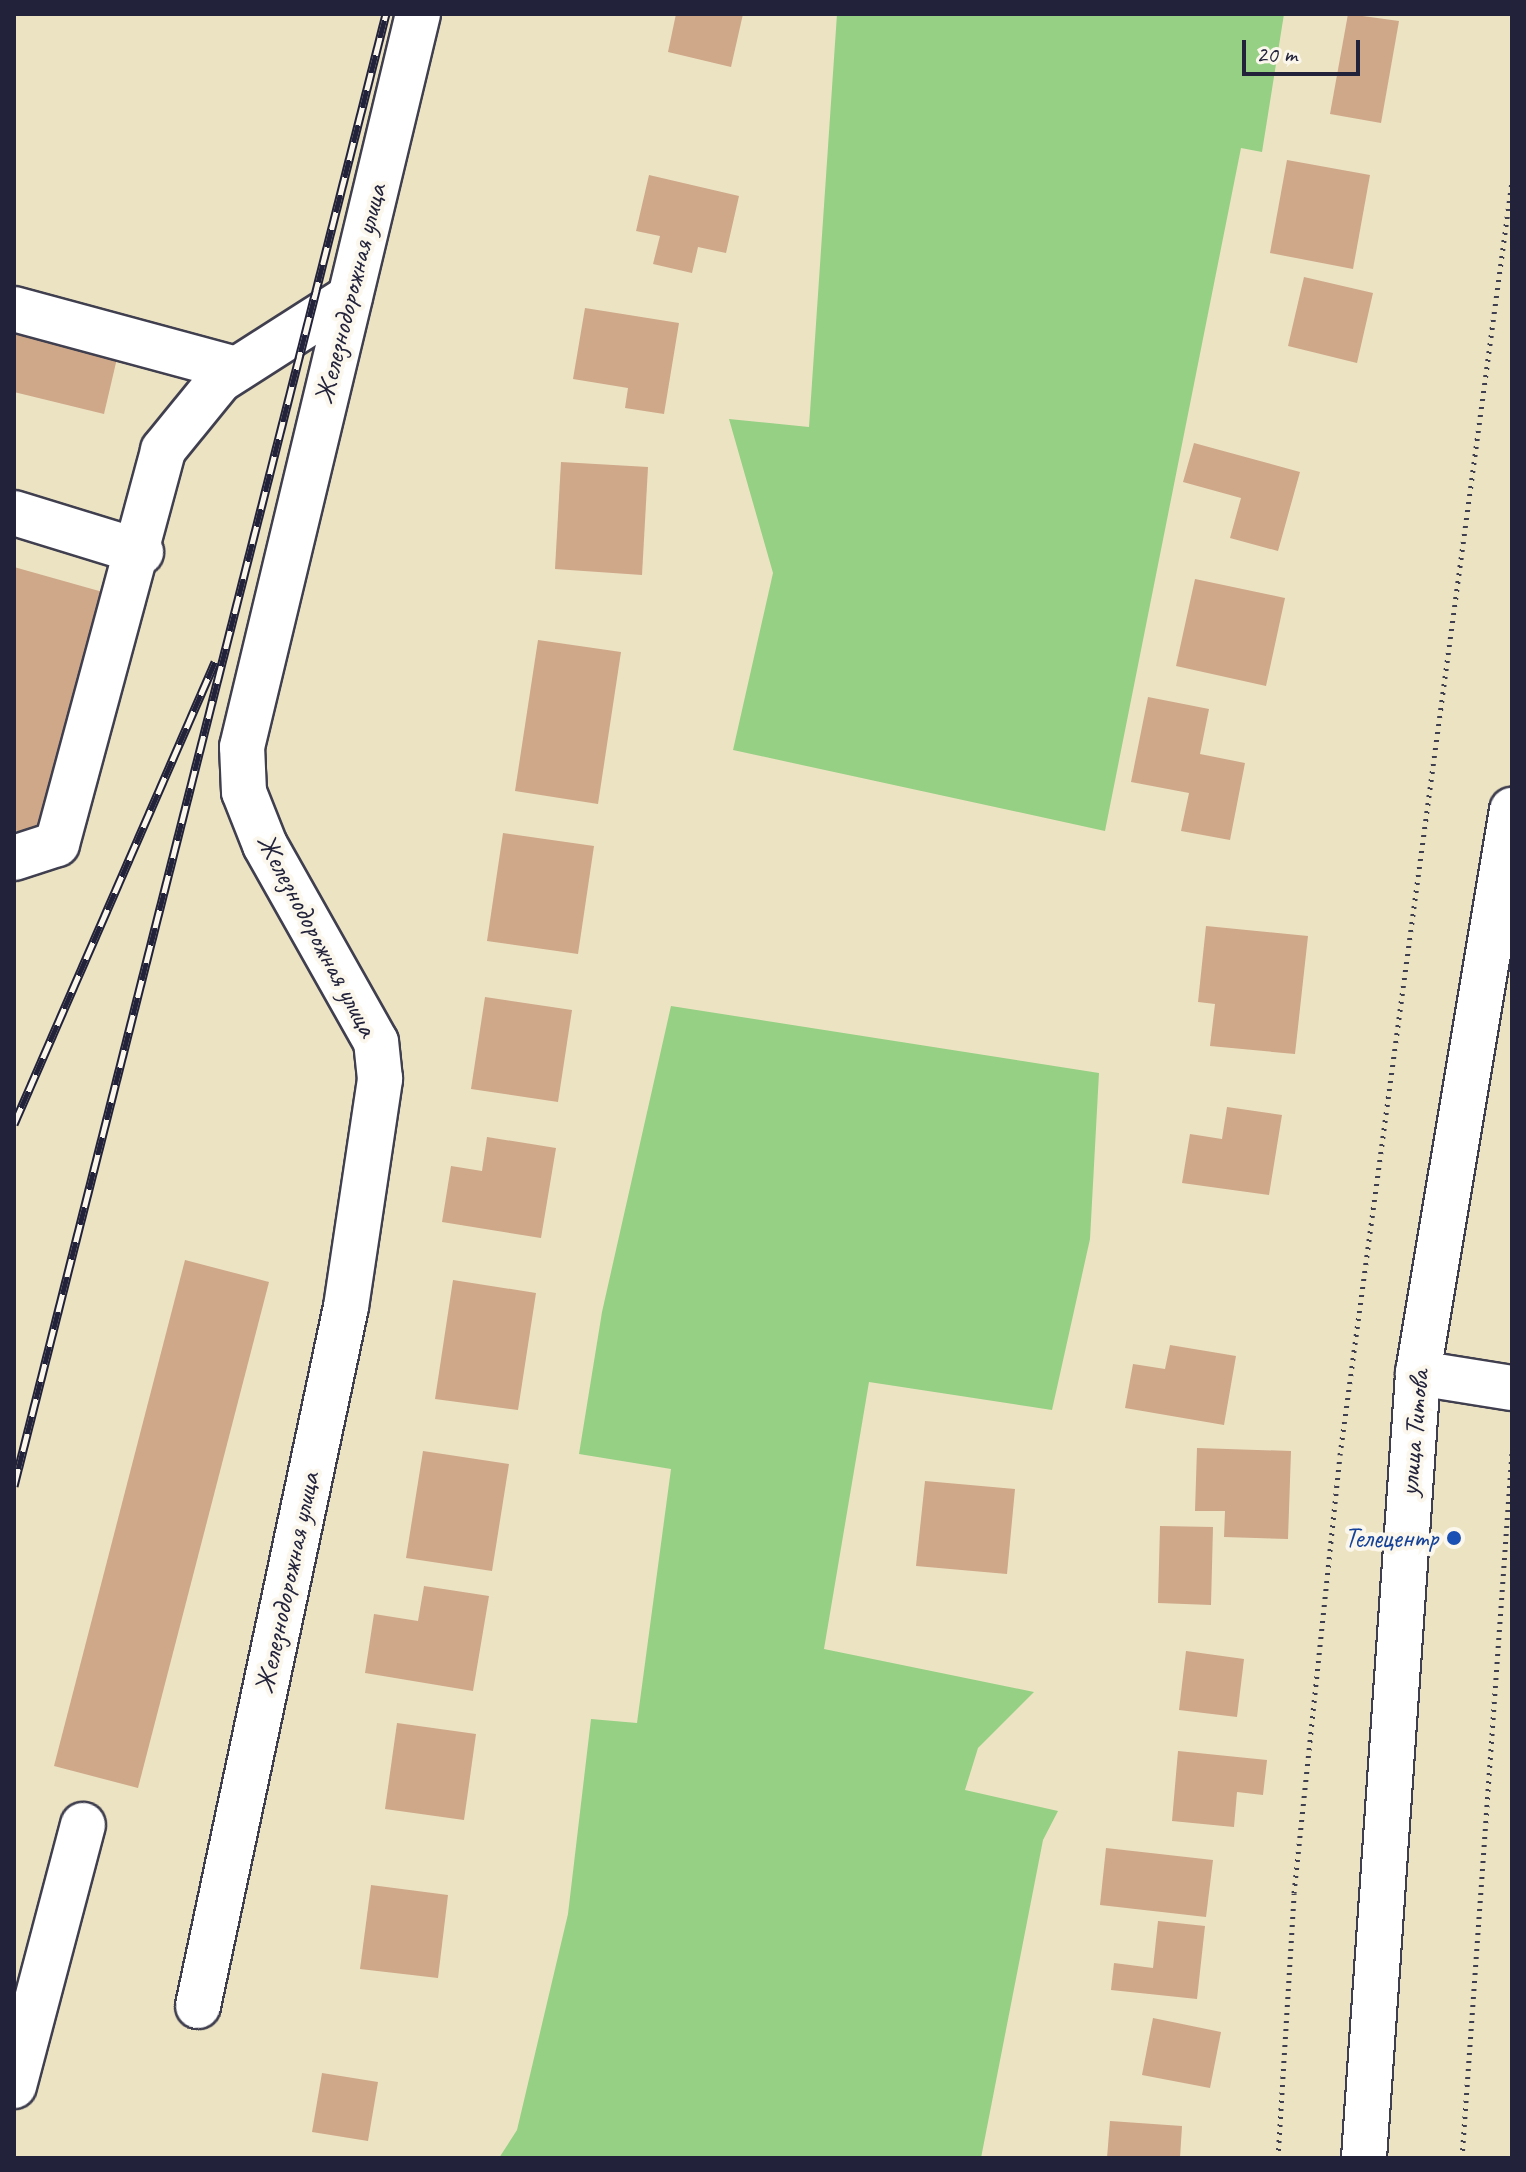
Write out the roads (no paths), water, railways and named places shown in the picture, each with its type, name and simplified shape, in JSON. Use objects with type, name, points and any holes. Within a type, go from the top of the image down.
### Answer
[{"type":"street","name":"Железнодорожная улица","points":[[198,2006],[346,1307],[380,1079],[376,1042],[265,845],[244,792],[242,747],[418,14]]},
{"type":"street","points":[[14,858],[57,844],[141,552],[163,450],[236,369],[350,297]]},
{"type":"street","points":[[14,309],[236,369]]},
{"type":"street","points":[[14,513],[141,552]]},
{"type":"street","name":"улица Титова","points":[[1364,2158],[1418,1373],[1512,810]]},
{"type":"street","points":[[1418,1373],[1512,1388]]},
{"type":"street","points":[[14,2086],[83,1825]]},
{"type":"railway","points":[[14,1486],[386,14]]},
{"type":"railway","points":[[14,1124],[215,662]]},
{"type":"place","name":"Телецентр","points":[[1454,1538]]}]
